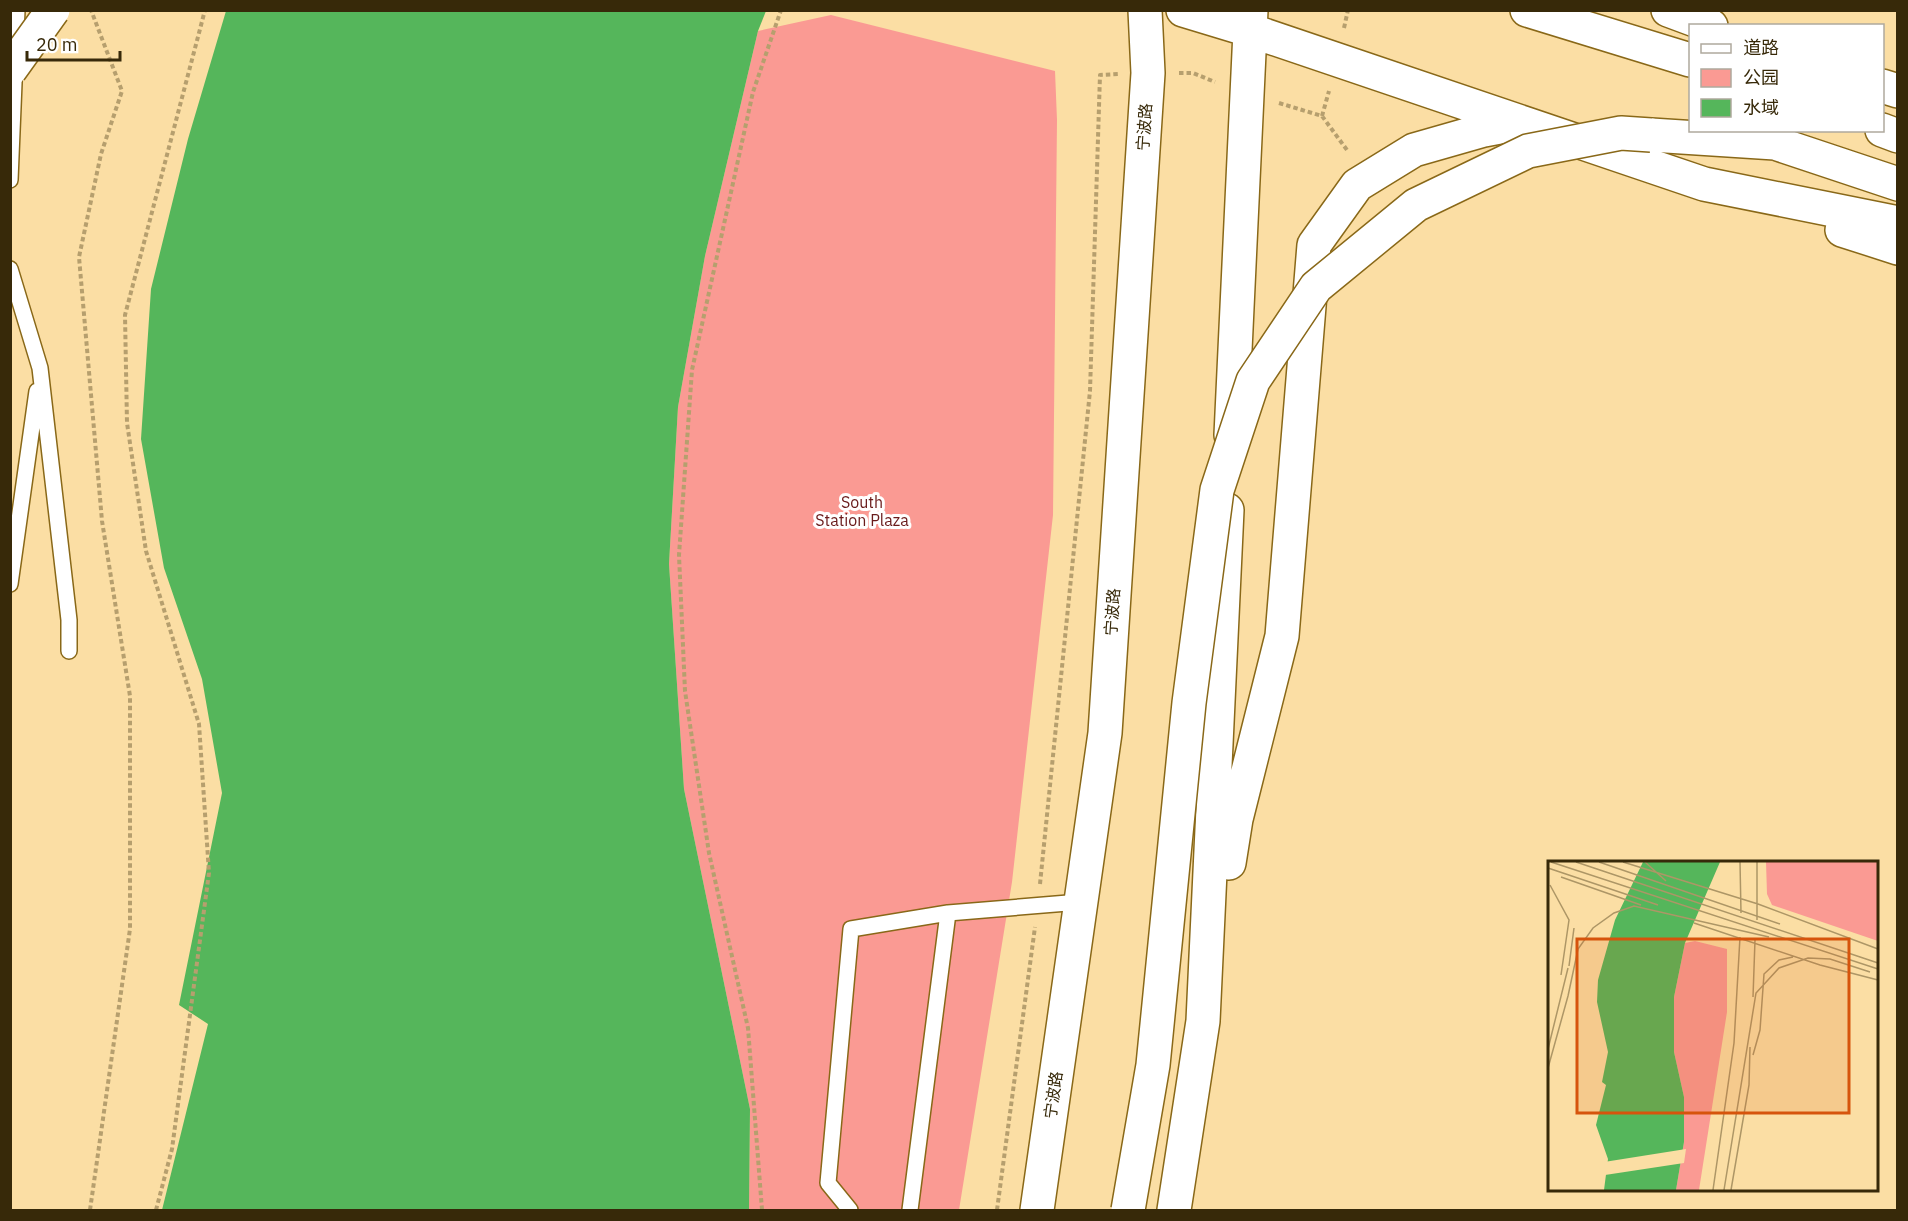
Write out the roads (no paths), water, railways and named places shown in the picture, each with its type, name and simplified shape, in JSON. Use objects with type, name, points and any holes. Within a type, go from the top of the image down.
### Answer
[{"type":"main road","points":[[10,70],[53,10]]},
{"type":"main road","name":"宁波路","points":[[1036,1210],[1105,733],[1148,73],[1145,10]]},
{"type":"main road","points":[[1183,10],[1250,20],[1521,123],[1898,248]]},
{"type":"main road","points":[[1527,10],[1689,60]]},
{"type":"main road","points":[[1671,11],[1706,24]]},
{"type":"main road","points":[[1203,1022],[1250,20]]},
{"type":"main road","points":[[1174,1210],[1236,819],[1282,636],[1314,245],[1358,185],[1414,150],[1484,130],[1521,123]]},
{"type":"main road","points":[[1128,1210],[1153,1065],[1189,703],[1217,490],[1253,381],[1316,287],[1416,205],[1528,151],[1621,133],[1775,143],[1898,184]]},
{"type":"main road","points":[[1704,184],[1898,223]]},
{"type":"lane","points":[[10,180],[17,10]]},
{"type":"lane","points":[[10,269],[40,368],[69,620],[69,651]]},
{"type":"lane","points":[[10,584],[40,368]]},
{"type":"lane","points":[[850,1210],[828,1183],[851,929],[948,913],[1080,902]]},
{"type":"lane","points":[[910,1210],[948,913]]},
{"type":"water","points":[[226,11],[766,11],[758,31],[705,256],[678,407],[669,564],[684,789],[750,1109],[749,1210],[162,1210],[208,1024],[179,1005],[222,793],[202,679],[164,568],[141,439],[151,289],[188,139]]},
{"type":"park label","name":"South Station Plaza","points":[[862,511]]}]
